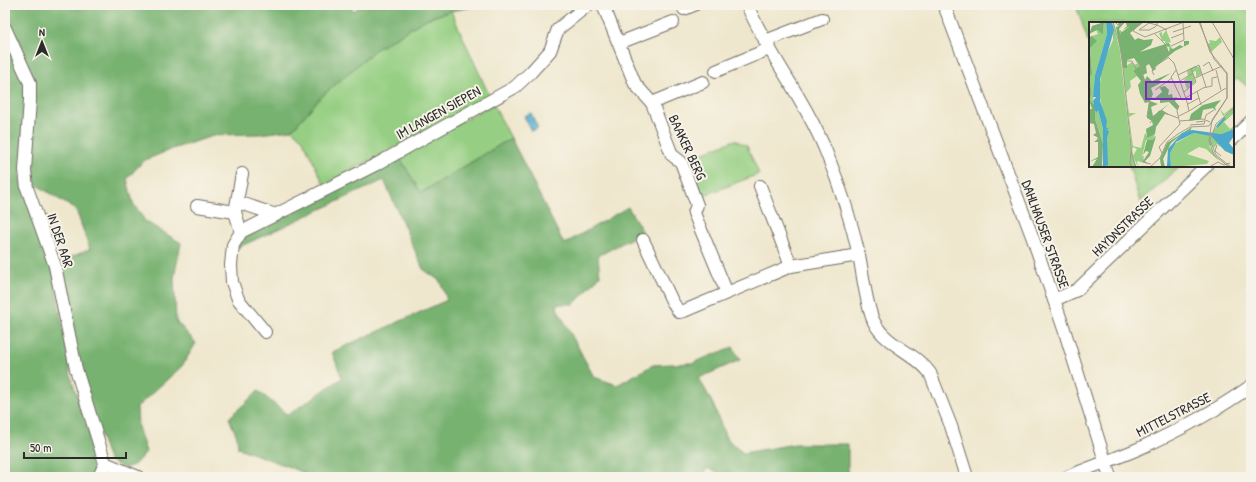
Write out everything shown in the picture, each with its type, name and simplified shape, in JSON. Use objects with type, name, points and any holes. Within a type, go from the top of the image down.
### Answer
[{"type":"street","name":"IM LANGEN SIEPEN","points":[[241,232],[379,163],[515,87],[550,51],[558,29],[588,5]]},
{"type":"street","name":"BAAKER BERG","points":[[603,5],[635,84],[652,103],[672,155],[681,162],[697,205],[694,213],[727,293]]},
{"type":"street","points":[[747,5],[767,45],[804,106],[827,154],[845,205],[859,255],[870,310],[874,322],[881,333],[895,345],[925,366],[930,373],[951,426],[967,477]]},
{"type":"street","name":"DAHLHAUSER STRASSE","points":[[944,5],[1032,236],[1054,300],[1110,477]]},
{"type":"street","points":[[716,71],[822,19]]},
{"type":"street","points":[[619,43],[673,22]]},
{"type":"street","name":"IN DER AAR","points":[[5,28],[30,83],[25,170],[27,188],[55,266],[76,369],[105,463]]},
{"type":"street","name":"BAAKER BERG","points":[[652,103],[703,82]]},
{"type":"street","points":[[1234,138],[1251,121]]},
{"type":"street","name":"HAYDNSTRASSE","points":[[1054,300],[1077,290],[1205,167]]},
{"type":"street","points":[[242,174],[237,207],[241,232],[233,245],[231,265],[232,282],[238,299],[265,332]]},
{"type":"street","points":[[760,186],[791,266]]},
{"type":"street","points":[[197,206],[237,207],[276,215]]},
{"type":"street","points":[[643,240],[672,301],[679,312],[791,266],[859,255]]},
{"type":"street","name":"MITTELSTRASSE","points":[[1067,477],[1137,449],[1191,423],[1216,410],[1251,386]]},
{"type":"street","points":[[99,477],[105,463],[138,477]]},
{"type":"green space","points":[[5,5],[350,5],[353,11],[362,5],[482,5],[451,11],[426,19],[375,50],[320,98],[292,130],[259,134],[216,135],[172,149],[143,161],[127,179],[133,203],[145,221],[181,243],[174,278],[176,321],[196,343],[182,366],[137,407],[138,427],[146,452],[134,465],[124,468],[109,460],[77,367],[62,261],[90,249],[76,210],[32,182],[31,150],[33,76],[5,16]]},
{"type":"green space","points":[[1076,5],[1251,5],[1251,89],[1238,79],[1234,81],[1234,22],[1089,22],[1089,44]]},
{"type":"green space","points":[[451,11],[490,97],[324,185],[303,140],[292,130],[320,98],[374,50],[426,19]]},
{"type":"green space","points":[[5,33],[27,77],[20,180],[51,259],[71,377],[95,451],[97,477],[5,477]]},
{"type":"green space","points":[[493,104],[511,138],[420,193],[399,156]]},
{"type":"green space","points":[[511,138],[564,244],[628,207],[643,232],[598,256],[600,276],[574,304],[558,304],[557,308],[594,377],[617,385],[653,365],[692,363],[733,347],[740,360],[699,378],[713,404],[726,438],[743,453],[795,444],[848,444],[848,477],[728,477],[707,468],[702,477],[312,477],[238,448],[237,437],[229,418],[258,391],[288,415],[342,378],[332,352],[447,300],[440,281],[423,269],[384,180],[237,248],[243,239],[379,165],[399,156],[421,193]]},
{"type":"green space","points":[[735,140],[747,146],[759,174],[702,196],[693,169],[687,159]]},
{"type":"green space","points":[[1129,167],[1180,167],[1140,202]]},
{"type":"water","points":[[531,113],[538,128],[531,131],[524,116]]}]
